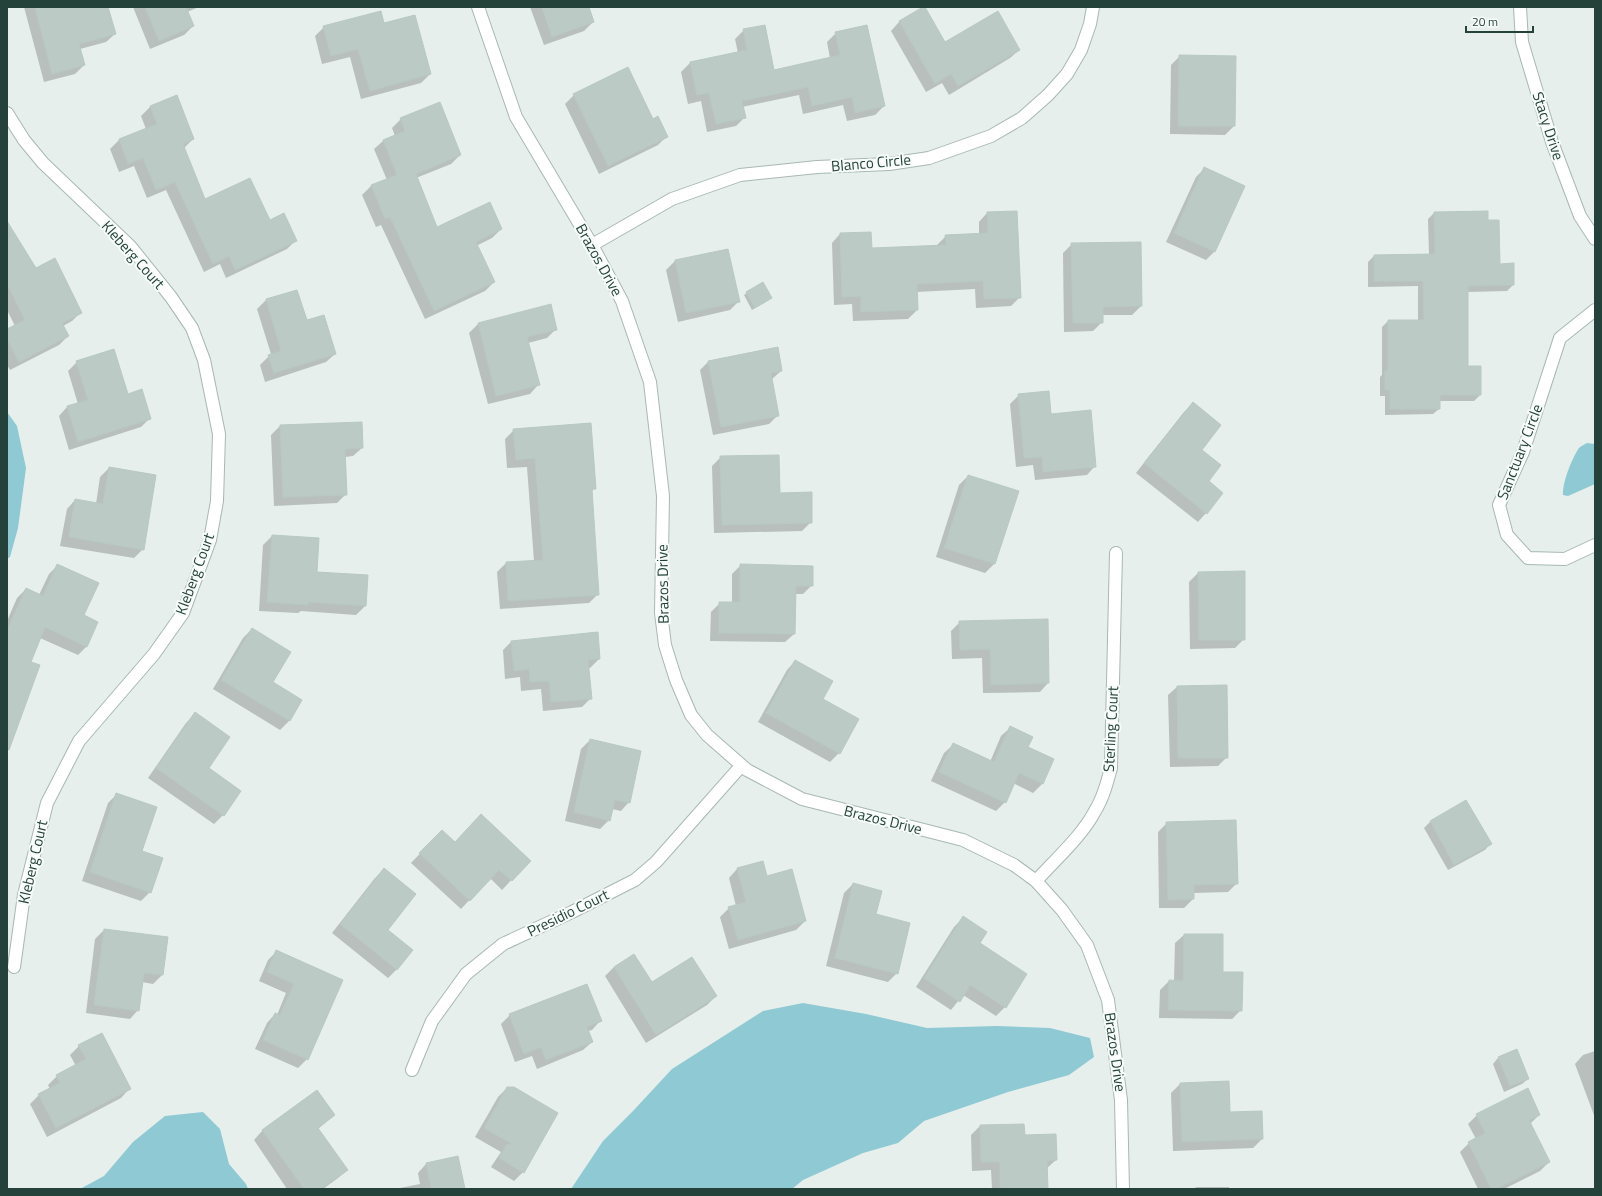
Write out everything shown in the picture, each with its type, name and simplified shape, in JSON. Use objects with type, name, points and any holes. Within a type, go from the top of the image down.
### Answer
[{"type":"street","name":"Brazos Drive","points":[[478,7],[516,117],[592,245],[622,301],[650,382],[663,496],[661,613],[665,645],[676,680],[691,715],[707,735],[741,766],[802,799],[964,840],[1014,865],[1036,881],[1062,910],[1087,945],[1108,1000],[1121,1100],[1123,1189]]},
{"type":"street","name":"Blanco Circle","points":[[592,245],[672,199],[740,175],[817,168],[889,164],[929,158],[991,136],[1022,118],[1048,95],[1067,74],[1081,50],[1090,24],[1093,7]]},
{"type":"street","name":"Stacy Drive","points":[[1520,7],[1522,42],[1552,142],[1580,216],[1595,239]]},
{"type":"street","name":"Kleberg Court","points":[[7,113],[24,140],[43,163],[130,246],[171,297],[192,328],[204,360],[219,434],[217,501],[210,540],[183,613],[154,654],[79,741],[47,803],[24,895],[14,966]]},
{"type":"street","name":"Sanctuary Circle","points":[[1595,310],[1560,338],[1523,452],[1499,505],[1507,535],[1528,558],[1565,559],[1595,545]]},
{"type":"street","name":"Sterling Court","points":[[1036,881],[1071,844],[1095,812],[1106,787],[1111,768],[1116,553]]},
{"type":"street","name":"Presidio Court","points":[[412,1070],[432,1021],[466,974],[503,944],[572,912],[635,880],[656,862],[741,766]]},
{"type":"water","points":[[7,412],[17,426],[26,468],[18,528],[10,557],[7,559]]},
{"type":"water","points":[[1587,443],[1595,444],[1595,484],[1568,496],[1563,495],[1566,477],[1573,458],[1579,448]]},
{"type":"water","points":[[803,1003],[866,1014],[927,1028],[997,1026],[1050,1028],[1090,1038],[1094,1057],[1069,1075],[1008,1092],[924,1121],[898,1143],[863,1153],[803,1180],[792,1189],[571,1189],[603,1141],[672,1069],[763,1011]]},
{"type":"water","points":[[203,1112],[220,1129],[229,1164],[246,1184],[248,1189],[80,1189],[104,1176],[133,1142],[165,1116]]},
{"type":"building","points":[[35,7],[108,7],[116,34],[79,44],[85,65],[52,74]]},
{"type":"building","points":[[145,7],[186,7],[194,26],[159,41]]},
{"type":"building","points":[[542,7],[589,7],[594,22],[552,37]]},
{"type":"building","points":[[925,7],[945,42],[998,11],[1020,50],[958,86],[951,74],[935,84],[899,21]]},
{"type":"building","points":[[381,11],[384,23],[415,15],[431,74],[370,91],[358,49],[331,56],[323,26]]},
{"type":"building","points":[[765,25],[774,70],[840,55],[835,32],[867,25],[885,106],[855,113],[852,97],[812,106],[808,87],[742,101],[746,118],[716,124],[709,93],[697,95],[690,62],[747,50],[743,29]]},
{"type":"building","points":[[1179,55],[1236,56],[1235,126],[1178,126]]},
{"type":"building","points":[[628,67],[653,119],[658,116],[668,137],[608,166],[573,94]]},
{"type":"building","points":[[177,95],[194,139],[183,144],[205,199],[250,178],[270,220],[284,213],[297,241],[235,270],[229,256],[213,264],[175,182],[156,190],[143,158],[128,164],[119,139],[157,124],[150,106]]},
{"type":"building","points":[[440,102],[461,155],[416,174],[437,227],[490,202],[502,229],[476,242],[495,282],[434,311],[390,217],[385,219],[371,185],[397,175],[383,140],[405,131],[400,118]]},
{"type":"building","points":[[1204,167],[1245,186],[1215,252],[1174,233]]},
{"type":"building","points":[[1017,211],[1021,298],[984,299],[983,281],[917,284],[918,310],[861,312],[861,296],[842,297],[840,233],[871,232],[872,248],[946,245],[945,235],[988,233],[987,212]]},
{"type":"building","points":[[1488,211],[1488,220],[1499,220],[1500,264],[1514,263],[1514,285],[1468,286],[1468,366],[1481,366],[1481,395],[1440,395],[1440,409],[1390,409],[1390,390],[1385,390],[1385,371],[1388,371],[1388,320],[1424,320],[1423,281],[1374,281],[1374,255],[1435,254],[1434,212]]},
{"type":"building","points":[[7,221],[36,268],[55,258],[82,313],[62,323],[69,336],[19,362],[7,339],[7,329],[25,320],[7,284]]},
{"type":"building","points":[[1141,242],[1142,306],[1103,307],[1103,323],[1073,323],[1071,243]]},
{"type":"building","points":[[728,249],[740,302],[686,313],[675,260]]},
{"type":"building","points":[[763,282],[772,298],[755,308],[746,292]]},
{"type":"building","points":[[297,290],[307,320],[324,315],[336,354],[274,373],[268,355],[281,351],[266,299]]},
{"type":"building","points":[[551,304],[557,330],[527,337],[540,385],[496,396],[478,323]]},
{"type":"building","points":[[778,347],[782,371],[771,373],[779,416],[721,427],[708,361]]},
{"type":"building","points":[[114,349],[128,394],[142,389],[151,419],[78,442],[67,406],[88,400],[76,361]]},
{"type":"building","points":[[1049,391],[1051,414],[1091,410],[1096,467],[1043,472],[1042,457],[1024,458],[1018,394]]},
{"type":"building","points":[[1193,402],[1221,425],[1202,450],[1221,465],[1209,481],[1223,493],[1207,514],[1144,463]]},
{"type":"building","points":[[362,422],[363,448],[345,449],[347,495],[283,497],[280,425]]},
{"type":"building","points":[[591,423],[596,489],[592,489],[599,595],[508,601],[506,562],[543,560],[535,458],[516,460],[513,429]]},
{"type":"building","points":[[779,455],[780,493],[812,492],[812,523],[722,525],[720,456]]},
{"type":"building","points":[[109,467],[156,475],[144,550],[69,537],[75,499],[103,504]]},
{"type":"building","points":[[968,475],[1019,491],[995,564],[944,548]]},
{"type":"building","points":[[272,535],[319,538],[317,572],[368,575],[366,606],[308,602],[308,605],[267,602]]},
{"type":"building","points":[[57,564],[99,583],[84,615],[98,622],[87,647],[45,627],[31,662],[40,665],[9,750],[7,749],[7,630],[26,588],[43,596]]},
{"type":"building","points":[[740,564],[813,566],[813,586],[796,586],[795,634],[719,633],[719,602],[740,602]]},
{"type":"building","points":[[1245,571],[1245,640],[1199,640],[1198,572]]},
{"type":"building","points":[[1048,619],[1049,683],[991,685],[990,649],[960,650],[959,621]]},
{"type":"building","points":[[252,628],[291,652],[273,682],[302,700],[290,721],[221,680]]},
{"type":"building","points":[[598,632],[600,659],[588,660],[592,699],[551,702],[549,681],[530,682],[529,669],[514,671],[511,641]]},
{"type":"building","points":[[795,660],[833,681],[823,699],[859,719],[840,754],[766,713]]},
{"type":"building","points":[[1227,685],[1228,758],[1178,758],[1177,686]]},
{"type":"building","points":[[195,712],[230,737],[209,768],[241,791],[224,816],[156,768]]},
{"type":"building","points":[[1010,726],[1033,737],[1028,747],[1054,759],[1043,784],[1019,773],[1006,803],[939,772],[953,743],[994,762]]},
{"type":"building","points":[[590,739],[641,751],[630,803],[615,800],[610,821],[574,812]]},
{"type":"building","points":[[116,793],[157,807],[142,851],[163,858],[151,893],[90,872]]},
{"type":"building","points":[[1466,800],[1492,844],[1454,865],[1430,821]]},
{"type":"building","points":[[481,814],[531,861],[512,881],[499,870],[470,901],[419,853],[442,830],[455,842]]},
{"type":"building","points":[[1236,820],[1238,884],[1194,885],[1194,899],[1168,900],[1166,822]]},
{"type":"building","points":[[763,861],[767,876],[792,869],[806,921],[738,940],[728,907],[746,902],[737,868]]},
{"type":"building","points":[[384,868],[416,894],[388,930],[413,950],[397,970],[340,924]]},
{"type":"building","points":[[853,883],[882,891],[876,914],[910,923],[898,974],[835,958]]},
{"type":"building","points":[[963,916],[987,932],[980,943],[1027,974],[1006,1008],[970,985],[960,1002],[924,978]]},
{"type":"building","points":[[104,929],[168,937],[163,975],[144,973],[139,1011],[94,1005]]},
{"type":"building","points":[[1184,934],[1223,934],[1223,972],[1243,972],[1242,1011],[1168,1010],[1169,980],[1183,981]]},
{"type":"building","points":[[276,950],[343,980],[308,1060],[263,1040],[275,1013],[280,1015],[294,984],[267,972]]},
{"type":"building","points":[[634,954],[652,982],[692,957],[717,996],[656,1035],[614,967]]},
{"type":"building","points":[[587,984],[602,1021],[587,1027],[593,1042],[546,1060],[541,1047],[524,1054],[509,1014]]},
{"type":"building","points":[[102,1033],[131,1089],[56,1128],[38,1094],[60,1083],[56,1075],[86,1059],[78,1045]]},
{"type":"building","points":[[1517,1049],[1529,1079],[1510,1086],[1498,1057]]},
{"type":"building","points":[[1229,1081],[1230,1112],[1262,1111],[1263,1139],[1182,1142],[1180,1083]]},
{"type":"building","points":[[507,1087],[514,1087],[558,1113],[524,1173],[499,1158],[506,1145],[512,1144],[484,1128]]},
{"type":"building","points":[[1528,1088],[1540,1115],[1529,1120],[1550,1162],[1496,1189],[1491,1189],[1468,1142],[1485,1133],[1476,1114]]},
{"type":"building","points":[[317,1090],[335,1115],[318,1128],[348,1170],[321,1189],[304,1189],[262,1130]]},
{"type":"building","points":[[1024,1124],[1025,1135],[1056,1134],[1057,1160],[1047,1161],[1048,1189],[1000,1189],[1000,1162],[981,1162],[980,1125]]},
{"type":"building","points":[[458,1156],[465,1189],[431,1189],[426,1163]]}]
